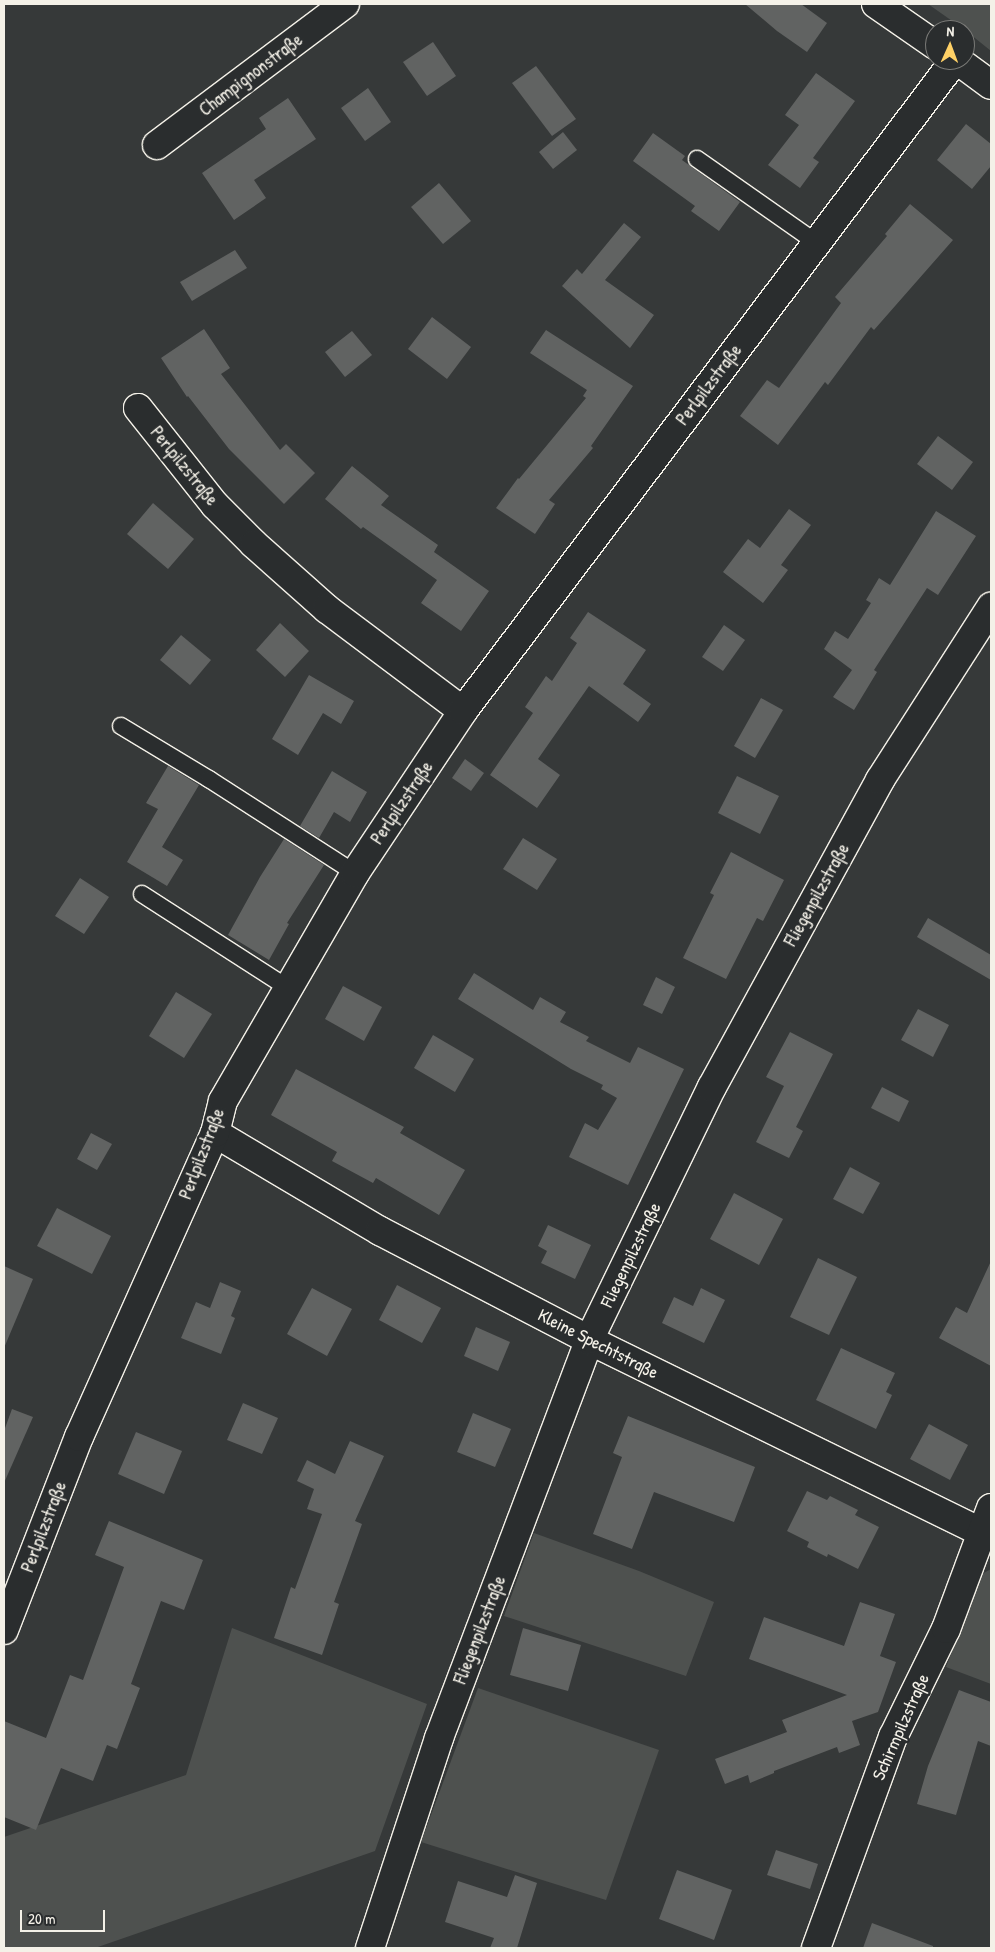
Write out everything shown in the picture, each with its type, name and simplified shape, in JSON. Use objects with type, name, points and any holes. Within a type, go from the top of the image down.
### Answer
[{"type":"street","name":"Champignonstraße","points":[[157,145],[345,4]]},
{"type":"street","points":[[876,4],[925,38]]},
{"type":"street","name":"Perlpilzstraße","points":[[4,1630],[79,1437],[214,1133],[223,1101],[355,873],[463,711],[948,70]]},
{"type":"street","points":[[970,70],[991,85]]},
{"type":"street","name":"Perlpilzstraße","points":[[138,408],[215,505],[254,544],[327,609],[463,711]]},
{"type":"street","name":"Fliegenpilzstraße","points":[[370,1948],[439,1738],[589,1340],[712,1087],[876,788],[991,607]]},
{"type":"street","name":"Kleine Spechtstraße","points":[[214,1133],[380,1231],[589,1340],[988,1525]]},
{"type":"street","name":"Schirmpilzstraße","points":[[816,1948],[893,1737],[946,1629],[988,1525]]},
{"type":"lane","points":[[696,159],[817,243]]},
{"type":"lane","points":[[121,726],[209,778],[355,873]]},
{"type":"lane","points":[[142,894],[288,988]]},
{"type":"shaded area","points":[[928,4],[991,4],[991,51],[975,38],[975,20],[951,20]]},
{"type":"shaded area","points":[[534,1533],[639,1571],[714,1602],[686,1676],[504,1616]]},
{"type":"shaded area","points":[[991,1569],[991,1684],[946,1667],[982,1574]]},
{"type":"shaded area","points":[[232,1628],[427,1704],[375,1851],[95,1948],[4,1948],[4,1837],[186,1775]]},
{"type":"shaded area","points":[[478,1688],[659,1750],[606,1900],[421,1842]]},
{"type":"building","points":[[745,4],[801,4],[827,23],[807,52],[777,31]]},
{"type":"building","points":[[433,42],[456,76],[427,96],[403,62]]},
{"type":"building","points":[[536,66],[576,119],[552,136],[512,83]]},
{"type":"building","points":[[816,73],[855,101],[813,158],[819,162],[800,188],[768,165],[799,125],[785,115]]},
{"type":"building","points":[[368,88],[391,122],[365,141],[341,108]]},
{"type":"building","points":[[288,98],[316,139],[254,180],[266,198],[234,220],[202,173],[266,129],[259,118]]},
{"type":"building","points":[[966,124],[991,144],[991,166],[972,189],[937,160]]},
{"type":"building","points":[[563,132],[577,150],[553,169],[539,152]]},
{"type":"building","points":[[653,133],[685,156],[682,160],[740,202],[719,231],[691,211],[695,206],[633,161]]},
{"type":"building","points":[[439,183],[471,221],[443,244],[411,207]]},
{"type":"building","points":[[910,204],[953,240],[874,330],[871,327],[828,385],[825,382],[778,445],[740,416],[767,380],[779,388],[841,303],[835,297],[887,236],[885,234]]},
{"type":"building","points":[[624,223],[641,237],[605,280],[654,315],[630,348],[562,286],[577,269],[582,274]]},
{"type":"building","points":[[235,250],[247,268],[192,301],[180,282]]},
{"type":"building","points":[[432,317],[471,347],[447,379],[408,349]]},
{"type":"building","points":[[204,329],[230,368],[221,374],[280,450],[286,444],[315,473],[284,504],[229,449],[187,397],[161,358]]},
{"type":"building","points":[[546,330],[633,386],[591,446],[593,448],[549,500],[555,504],[535,534],[496,508],[518,478],[586,398],[583,396],[587,390],[530,353]]},
{"type":"building","points":[[352,331],[372,355],[345,377],[325,352]]},
{"type":"building","points":[[938,436],[973,462],[952,490],[917,464]]},
{"type":"building","points":[[352,466],[389,496],[381,505],[438,545],[434,552],[489,591],[461,631],[421,603],[437,580],[363,527],[361,529],[325,499]]},
{"type":"building","points":[[153,503],[194,539],[168,569],[127,534]]},
{"type":"building","points":[[789,509],[811,525],[781,565],[788,570],[763,603],[723,572],[748,539],[760,548]]},
{"type":"building","points":[[936,511],[976,536],[938,595],[927,588],[874,670],[877,672],[854,710],[833,697],[852,670],[824,649],[835,631],[848,639],[871,603],[866,600],[879,578],[890,585]]},
{"type":"building","points":[[588,612],[646,650],[623,684],[651,704],[638,722],[589,686],[538,759],[560,775],[537,808],[490,775],[533,713],[525,707],[546,676],[552,681],[577,643],[570,638]]},
{"type":"building","points":[[280,623],[309,651],[285,677],[256,650]]},
{"type":"building","points":[[724,625],[745,640],[723,671],[702,657]]},
{"type":"building","points":[[181,635],[211,660],[190,685],[160,660]]},
{"type":"building","points":[[309,675],[354,701],[341,724],[323,713],[298,755],[272,739]]},
{"type":"building","points":[[761,698],[783,710],[755,758],[734,746]]},
{"type":"building","points":[[465,759],[484,773],[471,791],[452,778]]},
{"type":"building","points":[[168,766],[199,785],[162,847],[183,860],[167,886],[127,862],[158,809],[146,803]]},
{"type":"building","points":[[332,771],[367,792],[350,822],[334,812],[319,838],[300,826]]},
{"type":"building","points":[[737,776],[779,796],[760,834],[718,813]]},
{"type":"building","points":[[523,838],[557,859],[537,890],[503,869]]},
{"type":"building","points":[[284,839],[324,865],[287,923],[289,924],[269,960],[228,935],[260,877]]},
{"type":"building","points":[[731,852],[784,880],[763,921],[757,918],[726,979],[683,958],[714,895],[710,893]]},
{"type":"building","points":[[80,878],[109,897],[84,934],[55,916]]},
{"type":"building","points":[[928,918],[991,955],[991,980],[917,937]]},
{"type":"building","points":[[474,973],[533,1010],[540,997],[566,1012],[560,1022],[589,1037],[586,1041],[630,1063],[638,1047],[684,1069],[628,1185],[569,1157],[585,1123],[598,1130],[617,1098],[601,1089],[603,1085],[571,1069],[458,999]]},
{"type":"building","points":[[656,977],[675,987],[662,1014],[643,1005]]},
{"type":"building","points":[[343,986],[382,1007],[364,1041],[325,1019]]},
{"type":"building","points":[[176,992],[212,1014],[184,1058],[149,1036]]},
{"type":"building","points":[[918,1009],[949,1025],[933,1057],[901,1040]]},
{"type":"building","points":[[790,1032],[833,1054],[796,1127],[803,1131],[789,1158],[756,1142],[784,1086],[766,1077]]},
{"type":"building","points":[[433,1035],[474,1059],[455,1092],[414,1068]]},
{"type":"building","points":[[296,1069],[404,1127],[400,1133],[465,1170],[439,1215],[376,1178],[373,1183],[332,1161],[337,1152],[271,1115]]},
{"type":"building","points":[[882,1087],[909,1101],[899,1122],[871,1108]]},
{"type":"building","points":[[91,1133],[112,1144],[97,1170],[77,1159]]},
{"type":"building","points":[[850,1167],[880,1183],[863,1214],[833,1199]]},
{"type":"building","points":[[734,1193],[783,1219],[759,1265],[710,1239]]},
{"type":"building","points":[[57,1208],[111,1236],[92,1274],[37,1246]]},
{"type":"building","points":[[548,1225],[591,1245],[575,1279],[541,1263],[547,1251],[538,1246]]},
{"type":"building","points":[[818,1258],[857,1277],[829,1335],[790,1317]]},
{"type":"building","points":[[991,1261],[991,1366],[939,1338],[956,1307],[967,1313]]},
{"type":"building","points":[[4,1266],[33,1279],[4,1348]]},
{"type":"building","points":[[220,1282],[241,1291],[231,1316],[235,1318],[221,1354],[181,1338],[196,1302],[210,1308]]},
{"type":"building","points":[[397,1285],[441,1308],[422,1343],[379,1320]]},
{"type":"building","points":[[312,1288],[352,1309],[327,1356],[287,1334]]},
{"type":"building","points":[[701,1288],[725,1300],[704,1343],[662,1323],[674,1297],[693,1306]]},
{"type":"building","points":[[476,1327],[510,1342],[498,1371],[464,1356]]},
{"type":"building","points":[[841,1348],[895,1373],[886,1392],[892,1395],[876,1429],[816,1400]]},
{"type":"building","points":[[243,1403],[278,1418],[262,1454],[227,1440]]},
{"type":"building","points":[[12,1409],[33,1417],[4,1483],[4,1431]]},
{"type":"building","points":[[473,1413],[511,1429],[495,1467],[457,1452]]},
{"type":"building","points":[[628,1416],[755,1467],[734,1522],[654,1492],[632,1549],[593,1534],[622,1457],[613,1453]]},
{"type":"building","points":[[929,1424],[968,1445],[950,1480],[910,1459]]},
{"type":"building","points":[[136,1432],[182,1451],[164,1494],[118,1474]]},
{"type":"building","points":[[350,1441],[384,1456],[355,1521],[362,1524],[334,1602],[339,1604],[322,1655],[274,1638],[291,1587],[295,1589],[322,1514],[307,1509],[314,1489],[297,1481],[307,1460],[335,1474]]},
{"type":"building","points":[[807,1491],[827,1500],[830,1496],[858,1510],[855,1515],[879,1527],[858,1569],[828,1554],[827,1557],[807,1547],[809,1542],[787,1531]]},
{"type":"building","points":[[109,1521],[203,1560],[184,1610],[161,1601],[131,1684],[140,1688],[117,1749],[107,1745],[93,1781],[61,1768],[36,1830],[4,1817],[4,1721],[46,1738],[70,1675],[83,1680],[124,1567],[95,1555]]},
{"type":"building","points":[[860,1602],[895,1614],[880,1656],[896,1662],[878,1712],[852,1721],[860,1745],[839,1753],[837,1747],[774,1771],[774,1773],[750,1783],[748,1775],[725,1784],[715,1759],[787,1732],[782,1720],[847,1695],[749,1659],[764,1617],[844,1646]]},
{"type":"building","points":[[523,1628],[581,1645],[568,1691],[510,1675]]},
{"type":"building","points":[[959,1690],[991,1702],[991,1746],[978,1741],[956,1815],[917,1804],[928,1766]]},
{"type":"building","points":[[776,1850],[818,1864],[810,1889],[767,1875]]},
{"type":"building","points":[[677,1870],[732,1890],[714,1940],[659,1919]]},
{"type":"building","points":[[515,1875],[537,1883],[517,1948],[490,1948],[494,1938],[445,1922],[458,1881],[507,1897]]},
{"type":"building","points":[[872,1923],[933,1946],[933,1948],[863,1948]]}]
